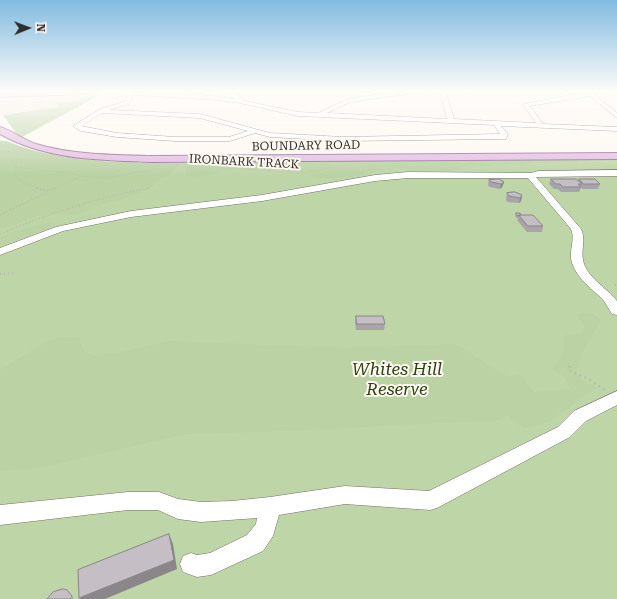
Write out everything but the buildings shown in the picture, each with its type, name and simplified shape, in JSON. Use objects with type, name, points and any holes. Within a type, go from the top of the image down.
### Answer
[{"type":"main road","name":"BOUNDARY ROAD","points":[[0,130],[11,137],[55,151],[92,156],[137,159],[188,160],[617,156]]},
{"type":"street","points":[[86,120],[76,126],[86,130],[117,135],[175,139],[230,139],[252,132]]},
{"type":"street","points":[[213,120],[252,132],[270,135],[343,139],[503,136],[504,134],[496,123]]},
{"type":"street","points":[[428,120],[617,129]]},
{"type":"street","points":[[536,120],[540,125]]},
{"type":"street","points":[[0,252],[60,229],[131,214],[262,198],[375,178],[416,175],[532,176],[538,174],[617,173]]},
{"type":"street","points":[[532,176],[532,179],[536,184],[573,225],[578,233],[576,257],[578,264],[593,284],[615,306],[617,311]]},
{"type":"street","points":[[0,515],[128,501],[159,501],[178,509],[201,512],[232,511],[270,507],[345,495],[430,501],[564,432],[580,416],[612,394]]},
{"type":"street","points":[[191,564],[197,566],[211,564],[255,543],[265,529],[270,507]]},
{"type":"path","points":[[0,153],[18,153],[14,175],[16,179],[41,190],[51,190]]},
{"type":"path","name":"IRONBARK TRACK","points":[[214,167],[302,173],[315,172],[336,166]]},
{"type":"path","points":[[15,167],[107,178],[164,167]]},
{"type":"path","points":[[0,215],[81,176]]},
{"type":"path","points":[[0,234],[72,206],[107,196],[150,188]]},
{"type":"path","points":[[0,274],[14,273]]},
{"type":"path","points":[[570,366],[569,371],[587,378],[612,394]]},
{"type":"green space","points":[[7,120],[54,120],[22,137],[16,133]]},
{"type":"green space","name":"Whites Hill Reserve","points":[[0,140],[71,158],[102,161],[163,163],[617,159],[617,599],[0,599]]},
{"type":"green space","points":[[0,141],[6,141],[39,153],[113,163],[180,164],[170,175],[160,179],[152,187],[128,198],[101,204],[79,214],[53,214],[38,216],[0,230]]},
{"type":"green space","points":[[571,158],[579,162],[467,166],[451,171],[394,169],[343,178],[317,178],[304,173],[267,169],[263,163],[268,162]]},
{"type":"green space","points":[[188,162],[258,163],[256,170],[237,169],[205,176],[192,177],[186,176],[185,169]]},
{"type":"green space","points":[[49,222],[53,224],[50,227],[0,246],[0,237]]},
{"type":"green space","points":[[588,312],[594,314],[600,322],[584,349],[577,371],[579,378],[597,387],[549,422],[524,428],[507,415],[500,420],[287,431],[187,434],[44,467],[0,471],[0,370],[46,342],[59,337],[78,337],[85,353],[95,355],[117,353],[169,341],[345,348],[455,344],[508,377],[520,374],[534,392],[570,389],[565,377],[552,369],[563,355],[564,335],[581,333],[585,327],[577,315]]}]
